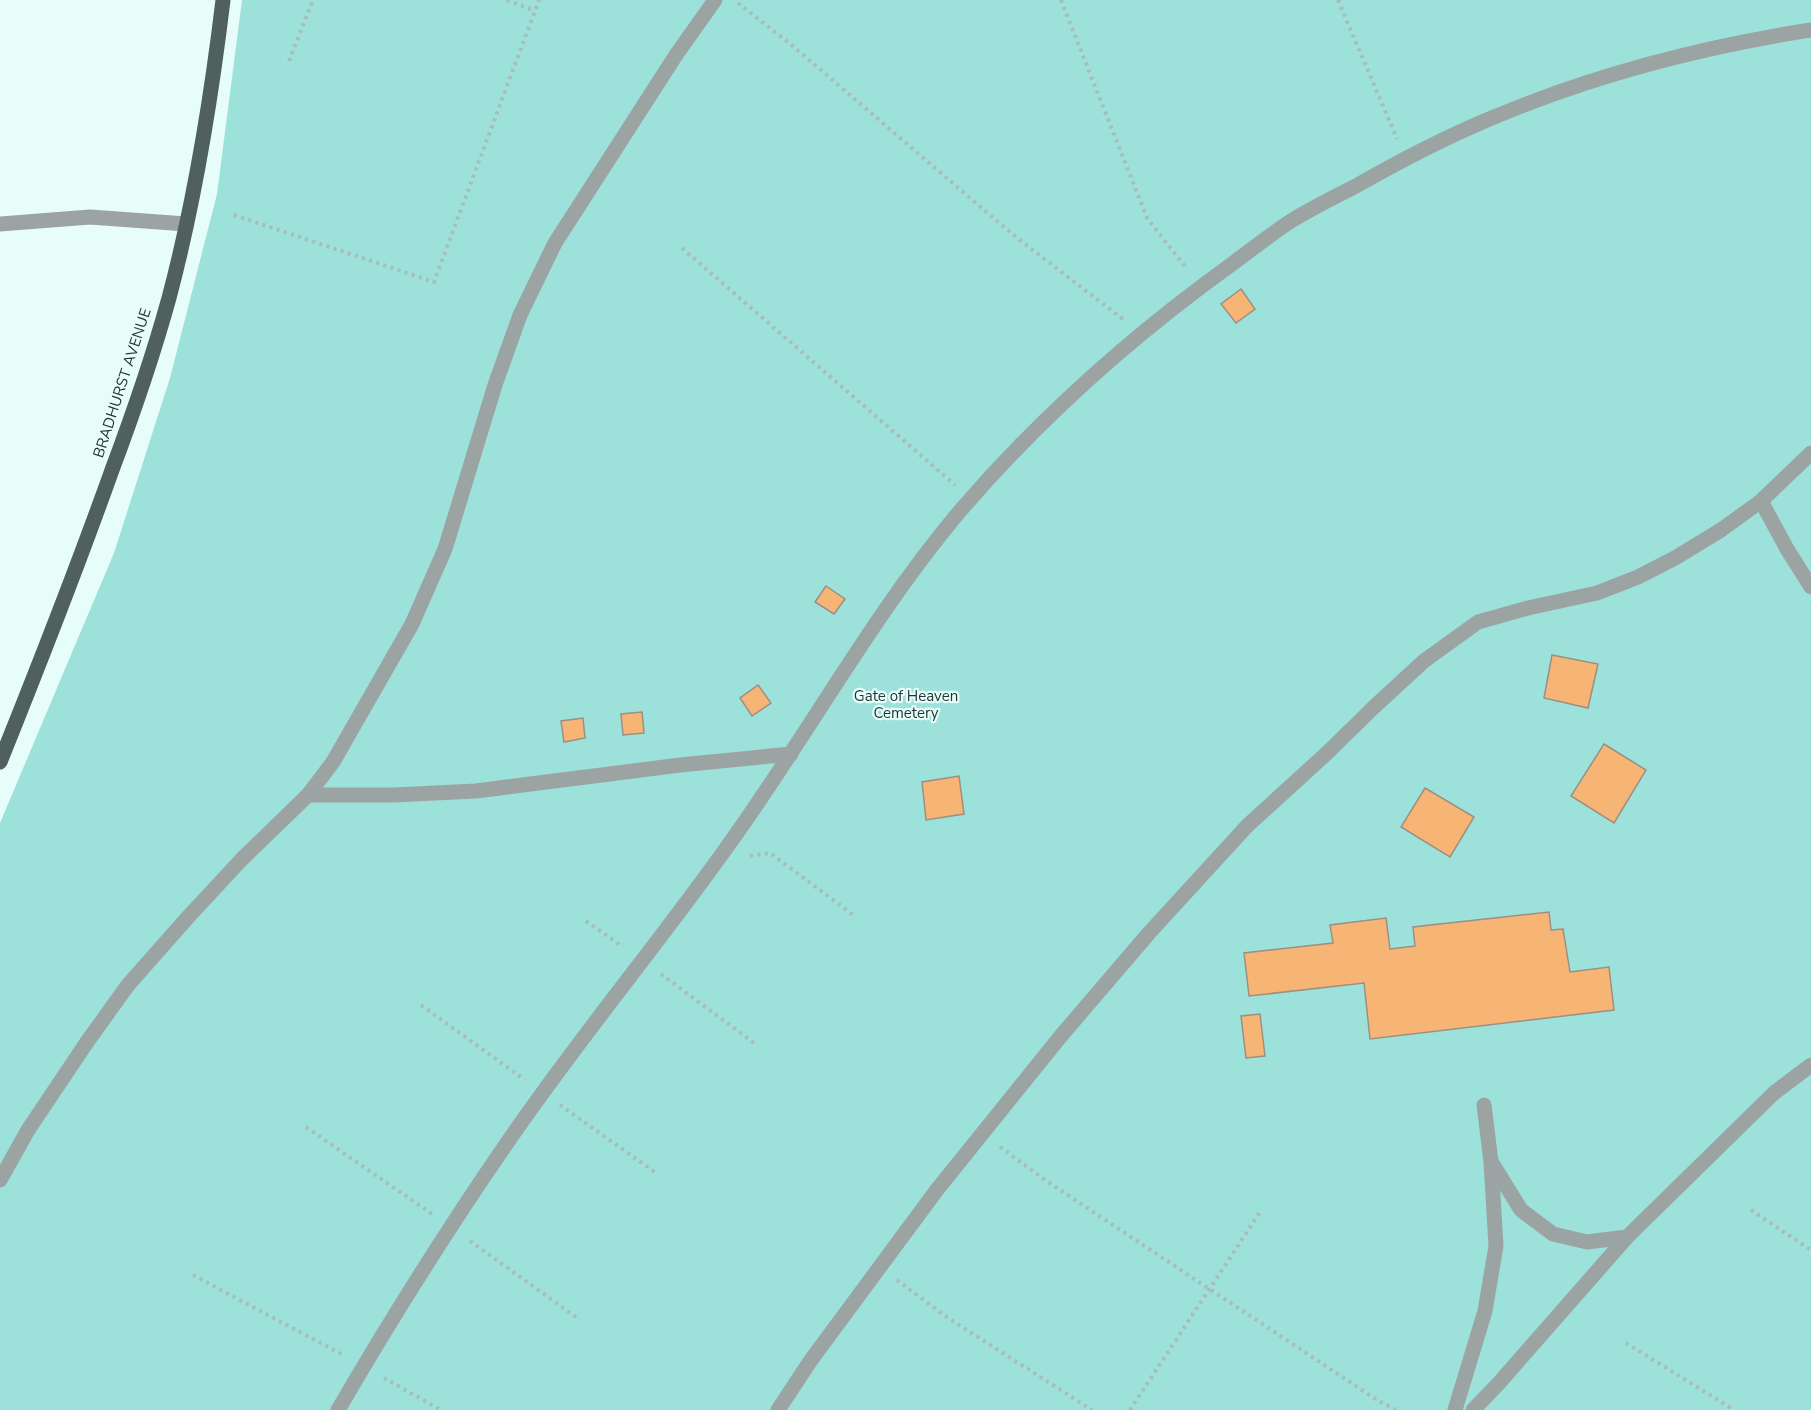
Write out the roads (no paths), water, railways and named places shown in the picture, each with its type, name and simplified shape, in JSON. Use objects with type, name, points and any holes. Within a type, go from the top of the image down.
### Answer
[{"type":"main road","name":"BRADHURST AVENUE","points":[[0,762],[89,537],[131,417],[168,299],[195,187],[212,88],[223,0]]},
{"type":"lane","points":[[0,1180],[34,1120],[128,985],[242,859],[308,795],[333,762],[417,613],[445,549],[495,386],[520,315],[555,243],[676,55],[715,0]]},
{"type":"lane","points":[[338,1410],[403,1300],[507,1142],[717,860],[791,754],[898,590],[971,499],[1021,443],[1123,348],[1200,287],[1293,220],[1405,159],[1486,120],[1579,85],[1679,56],[1811,30]]},
{"type":"lane","points":[[0,224],[90,217],[186,224]]},
{"type":"lane","points":[[778,1410],[811,1360],[936,1191],[1060,1037],[1127,959],[1247,826],[1424,661],[1478,622],[1597,593],[1638,577],[1721,530],[1761,501],[1811,453]]},
{"type":"lane","points":[[1761,501],[1811,587]]},
{"type":"lane","points":[[308,795],[394,795],[476,791],[791,754]]},
{"type":"lane","points":[[1473,1410],[1627,1237],[1774,1093],[1811,1065]]},
{"type":"lane","points":[[1455,1410],[1485,1311],[1496,1246],[1491,1162],[1484,1105]]},
{"type":"lane","points":[[1491,1162],[1521,1210],[1553,1234],[1587,1242],[1627,1237]]},
{"type":"park label","name":"Gate of Heaven Cemetery","points":[[906,704]]}]
